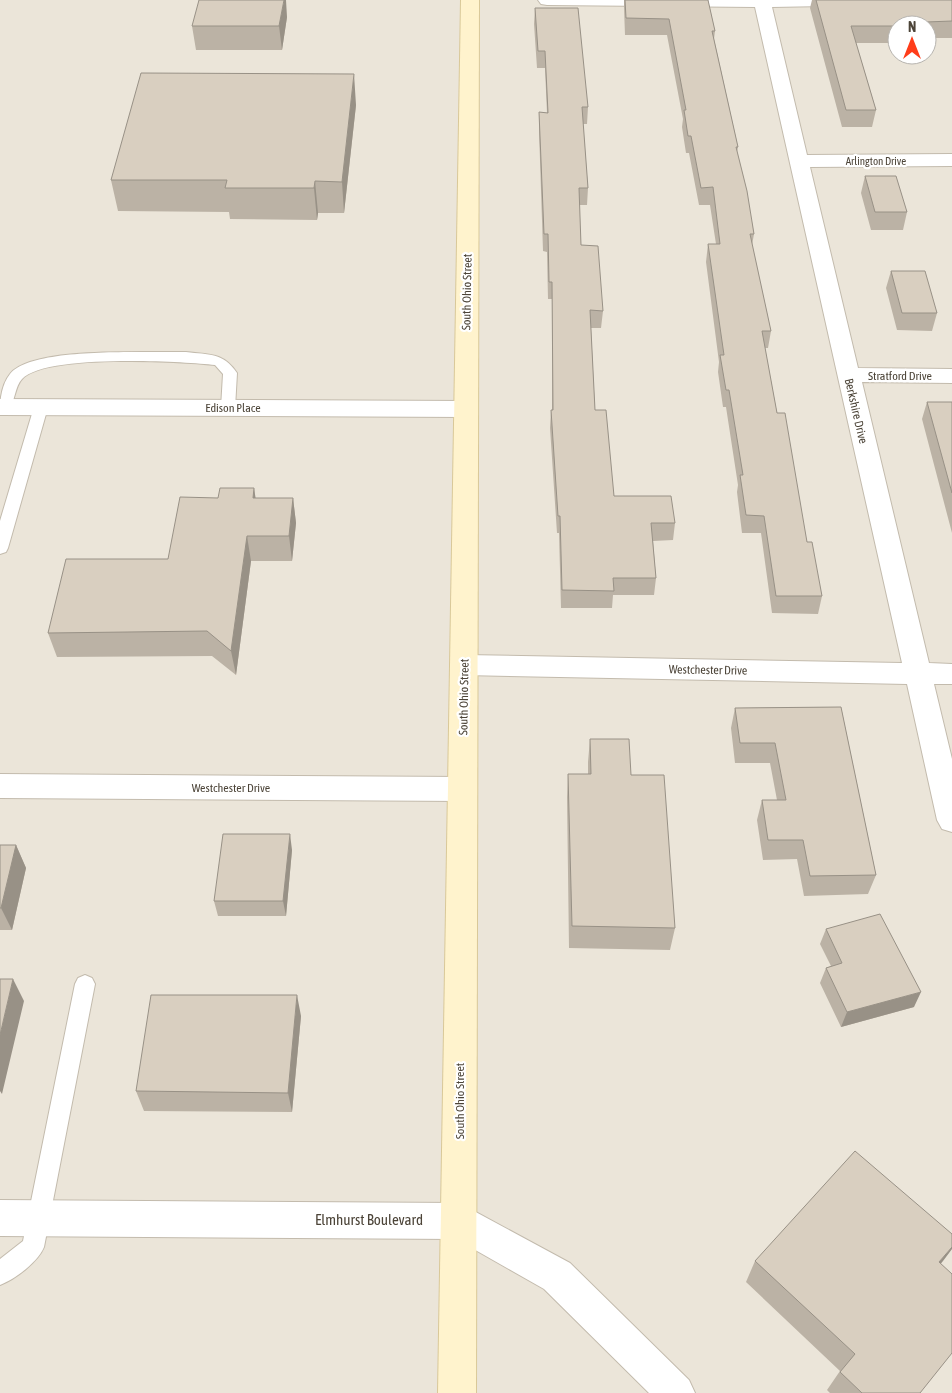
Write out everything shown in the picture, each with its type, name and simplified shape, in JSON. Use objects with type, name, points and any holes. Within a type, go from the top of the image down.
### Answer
[{"type":"main road","name":"South Ohio Street","points":[[457,1393],[470,0]]},
{"type":"street","points":[[547,0],[762,2],[879,0]]},
{"type":"street","name":"Berkshire Drive","points":[[762,2],[952,820]]},
{"type":"street","name":"Arlington Drive","points":[[800,161],[952,160]]},
{"type":"street","name":"Stratford Drive","points":[[848,376],[952,376]]},
{"type":"street","name":"Edison Place","points":[[2,407],[466,409]]},
{"type":"street","name":"Westchester Drive","points":[[464,665],[952,674]]},
{"type":"street","name":"Westchester Drive","points":[[0,786],[463,790]]},
{"type":"street","name":"Elmhurst Boulevard","points":[[0,1218],[459,1221],[557,1276],[676,1393]]},
{"type":"lane","points":[[2,407],[16,376],[40,363],[73,358],[186,357],[219,361],[230,373],[228,408]]},
{"type":"lane","points":[[0,548],[41,407]]},
{"type":"lane","points":[[0,1274],[33,1246],[85,984]]},
{"type":"shaded area","points":[[0,0],[952,0],[952,1393],[0,1393]]},
{"type":"building","points":[[199,0],[284,0],[279,26],[192,26]]},
{"type":"building","points":[[625,0],[708,0],[715,31],[712,31],[747,191],[754,234],[750,234],[771,331],[762,331],[777,413],[785,413],[807,542],[812,542],[822,596],[776,596],[764,516],[746,515],[740,475],[743,475],[729,390],[726,390],[720,355],[724,355],[708,244],[720,244],[713,187],[701,188],[691,136],[688,136],[684,110],[686,110],[669,19],[626,18]]},
{"type":"building","points":[[816,0],[952,0],[952,21],[937,22],[937,15],[887,15],[887,26],[851,26],[876,110],[846,110]]},
{"type":"building","points":[[535,8],[578,8],[588,107],[582,107],[588,188],[579,188],[581,245],[598,246],[603,311],[590,310],[595,410],[606,410],[614,496],[671,496],[675,523],[651,523],[656,578],[613,578],[614,591],[562,590],[560,516],[558,516],[551,410],[553,410],[552,282],[549,282],[548,234],[544,234],[539,112],[548,113],[545,51],[538,51]]},
{"type":"building","points":[[141,73],[354,74],[342,182],[315,181],[314,188],[225,188],[227,180],[111,180]]},
{"type":"building","points":[[865,176],[896,176],[907,212],[875,212]]},
{"type":"building","points":[[891,271],[925,271],[937,313],[902,313]]},
{"type":"building","points":[[927,402],[952,402],[952,493]]},
{"type":"building","points":[[220,488],[254,488],[253,498],[293,498],[289,536],[247,536],[231,651],[207,631],[48,633],[66,559],[168,559],[180,497],[218,498]]},
{"type":"building","points":[[841,707],[876,875],[810,876],[803,840],[768,840],[762,800],[786,800],[775,743],[740,743],[735,708]]},
{"type":"building","points":[[590,739],[629,739],[631,775],[664,775],[675,928],[572,926],[568,774],[591,774]]},
{"type":"building","points":[[223,834],[290,834],[283,901],[214,901]]},
{"type":"building","points":[[0,845],[16,845],[1,908],[0,908]]},
{"type":"building","points":[[880,914],[921,992],[847,1012],[826,968],[842,963],[826,929]]},
{"type":"building","points":[[0,979],[13,979],[0,1035]]},
{"type":"building","points":[[151,995],[297,995],[288,1093],[136,1091]]},
{"type":"building","points":[[855,1151],[952,1234],[952,1247],[939,1262],[952,1274],[952,1353],[920,1393],[862,1393],[840,1372],[855,1354],[755,1261]]}]
